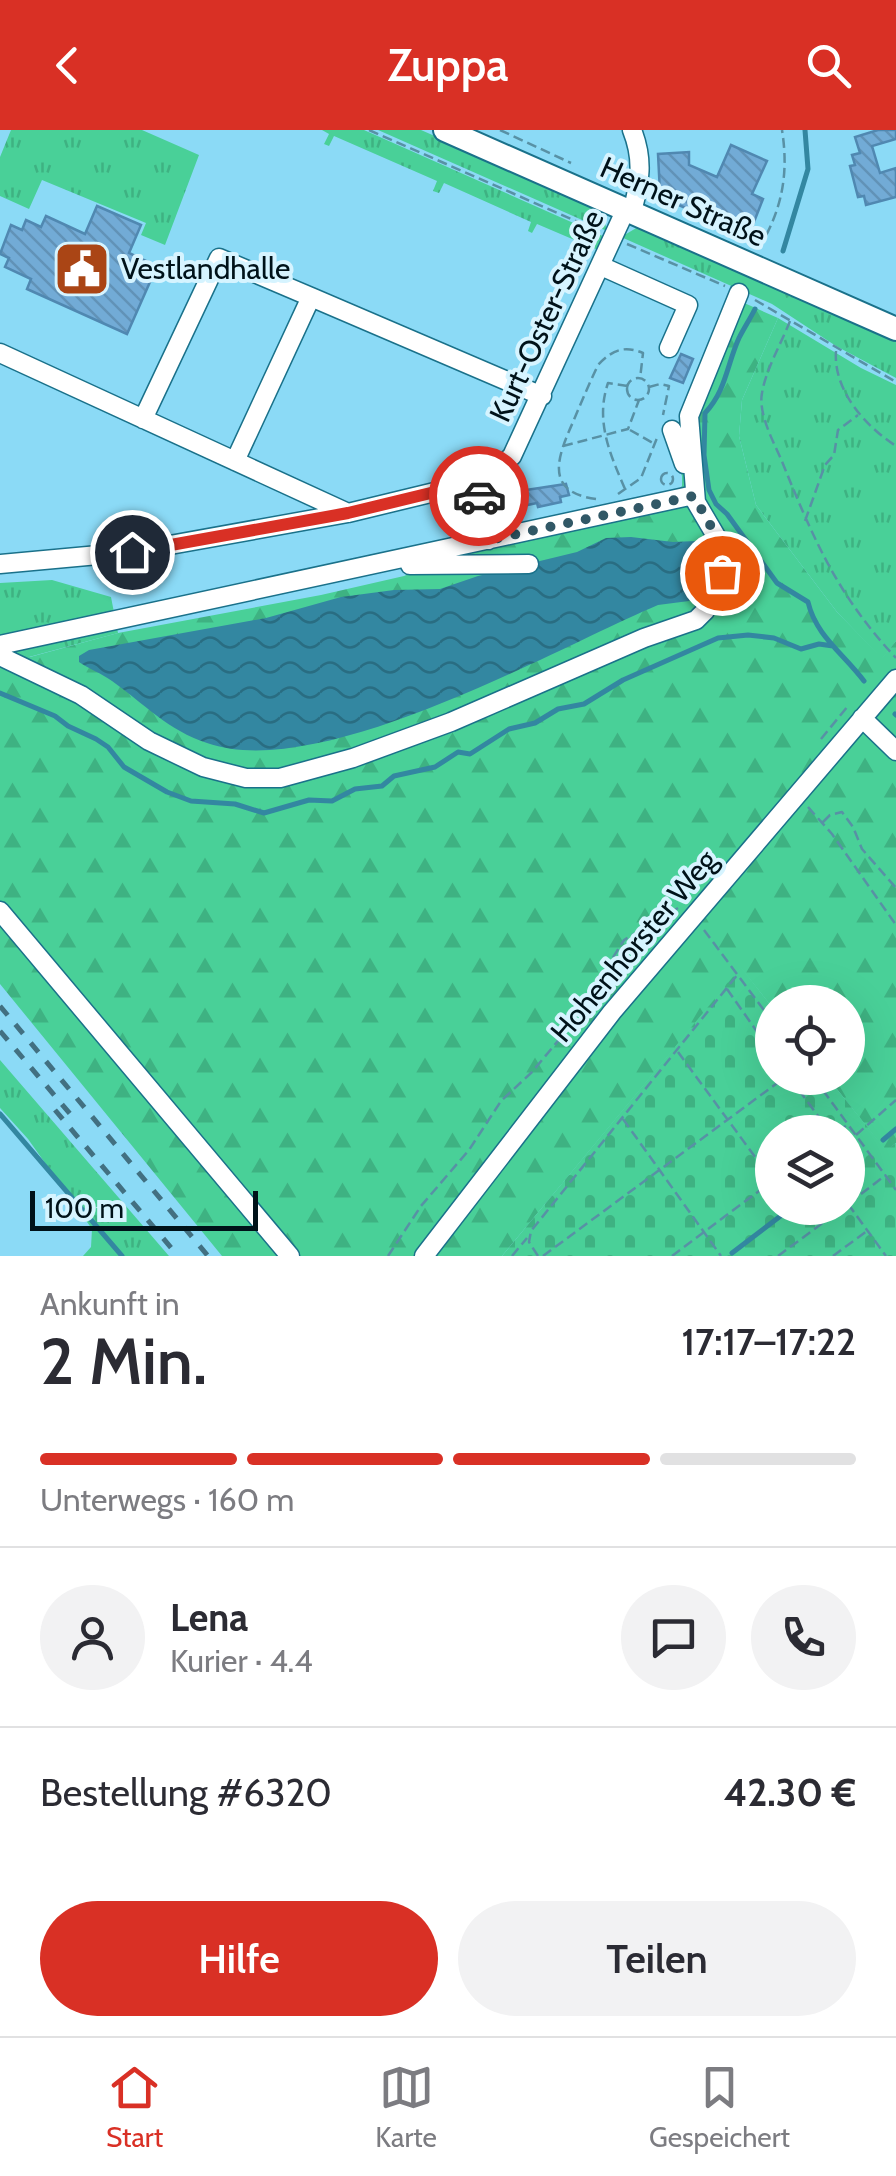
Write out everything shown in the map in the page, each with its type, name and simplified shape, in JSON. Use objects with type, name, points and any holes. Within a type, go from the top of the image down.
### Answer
[{"type":"main road","name":"Herner Straße","points":[[444,130],[896,329]]},
{"type":"street","name":"Kurt-Oster-Straße","points":[[0,564],[132,552],[348,513],[476,482],[494,472],[512,456],[629,211],[640,182],[640,153],[632,130]]},
{"type":"street","points":[[143,419],[219,258],[542,396]]},
{"type":"street","points":[[601,266],[688,306],[669,348]]},
{"type":"street","points":[[693,492],[690,416],[740,293]]},
{"type":"street","points":[[235,462],[311,296]]},
{"type":"street","points":[[0,353],[348,513]]},
{"type":"street","points":[[0,656],[82,694],[150,741],[224,774],[280,778],[353,758],[451,722],[644,638],[696,620],[706,611],[720,585],[723,548],[664,429]]},
{"type":"street","points":[[476,482],[489,540]]},
{"type":"street","points":[[0,645],[693,492]]},
{"type":"street","points":[[375,565],[529,564]]},
{"type":"street","name":"Hohenhorster Weg","points":[[424,1256],[612,1012],[796,794],[892,673]]},
{"type":"street","points":[[860,711],[896,751]]},
{"type":"street","points":[[0,911],[290,1256]]},
{"type":"path","points":[[369,130],[740,293],[896,382]]},
{"type":"path","points":[[500,130],[585,170]]},
{"type":"path","points":[[749,264],[775,219],[782,195],[787,157],[782,130]]},
{"type":"path","points":[[790,320],[761,396],[770,432],[836,582],[853,609],[896,657],[892,673]]},
{"type":"path","points":[[602,498],[580,496],[561,480],[558,467],[562,446],[598,365],[606,356],[622,348],[643,352],[640,379]]},
{"type":"path","points":[[836,349],[835,364],[858,415],[896,446]]},
{"type":"path","points":[[626,490],[604,437],[604,393],[608,382],[628,386],[640,379]]},
{"type":"path","points":[[640,379],[649,388]]},
{"type":"path","points":[[628,386],[630,396],[639,400]]},
{"type":"path","points":[[609,497],[641,478],[664,429],[669,386],[649,388]]},
{"type":"path","points":[[628,429],[639,400],[647,396],[649,388]]},
{"type":"path","points":[[806,520],[825,465],[834,455],[838,430],[858,415]]},
{"type":"path","points":[[562,446],[628,429],[655,444]]},
{"type":"path","points":[[651,456],[662,460]]},
{"type":"path","points":[[667,465],[669,473]]},
{"type":"path","points":[[823,737],[848,706],[860,711]]},
{"type":"path","points":[[796,794],[822,823],[896,925]]},
{"type":"path","points":[[822,823],[842,812],[862,849],[896,888]]},
{"type":"path","points":[[388,1256],[422,1206],[469,1150],[500,1101],[532,1072],[567,1030],[624,940],[685,905],[755,998]]},
{"type":"path","points":[[512,1256],[738,974]]},
{"type":"path","points":[[726,989],[755,1029]]},
{"type":"path","points":[[677,1050],[755,1157]]},
{"type":"path","points":[[528,1237],[541,1256],[763,1095]]},
{"type":"path","points":[[801,1095],[816,1115]]},
{"type":"path","points":[[865,1127],[896,1100]]},
{"type":"path","points":[[622,1118],[721,1256]]},
{"type":"path","points":[[865,1147],[896,1190]]},
{"type":"path","points":[[865,1191],[886,1176]]},
{"type":"path","points":[[672,1256],[755,1193]]},
{"type":"path","points":[[778,1256],[819,1225]]},
{"type":"path","points":[[862,1225],[886,1256]]},
{"type":"path","points":[[833,1256],[867,1231]]},
{"type":"green space","points":[[11,130],[142,130],[199,155],[165,245],[141,235],[146,223],[42,180],[29,209],[0,196],[0,157]]},
{"type":"green space","points":[[322,130],[364,130],[605,237],[598,250],[537,224],[532,233],[528,231],[531,222],[444,183],[439,193],[433,191],[437,181],[334,136],[329,146],[324,144],[329,134]]},
{"type":"green space","points":[[378,130],[421,130],[592,205],[603,215],[607,231]]},
{"type":"green space","points":[[638,227],[896,342],[896,378],[836,346],[772,304],[621,237]]},
{"type":"green space","points":[[733,298],[778,318],[742,400],[739,436],[756,505],[837,612],[882,658],[896,641],[896,1143],[886,1151],[865,1125],[865,1115],[857,1115],[842,1095],[865,1095],[865,985],[755,986],[741,968],[502,1256],[222,1256],[0,984],[0,639],[5,638],[30,657],[118,633],[321,595],[404,576],[515,529],[675,492],[682,486],[682,476],[666,427],[683,420]]},
{"type":"green space","points":[[778,318],[896,385],[896,641],[882,659],[837,612],[756,505],[739,436],[742,400]]},
{"type":"green space","points":[[52,580],[111,597],[118,633],[29,657],[5,638],[0,639],[0,583]]},
{"type":"green space","points":[[741,967],[755,985],[755,1095],[842,1095],[858,1115],[755,1115],[755,1225],[865,1225],[865,1124],[886,1150],[896,1143],[896,1256],[502,1256]]},
{"type":"green space","points":[[0,1060],[169,1256],[83,1256],[91,1247],[92,1229],[28,1139],[0,1108]]},
{"type":"water","points":[[606,538],[696,541],[708,551],[704,585],[689,601],[658,605],[434,706],[371,729],[310,745],[254,750],[193,738],[79,662],[79,656],[89,650],[266,618],[341,597],[440,589],[577,552]]},
{"type":"building","points":[[878,130],[896,130],[896,139],[872,146],[880,173],[896,168],[896,197],[866,205],[864,196],[858,197],[850,166],[855,165],[852,155],[860,153],[855,137]]},
{"type":"building","points":[[731,145],[767,161],[752,194],[763,199],[752,227],[704,207],[701,215],[663,198],[658,154],[689,152],[689,165],[717,177]]},
{"type":"building","name":"Vestlandhalle","points":[[97,206],[141,225],[129,253],[157,266],[127,334],[27,289],[31,279],[5,267],[9,258],[0,254],[11,225],[22,230],[26,220],[41,227],[46,216],[85,234]]},
{"type":"building","points":[[681,354],[693,359],[683,383],[670,378]]},
{"type":"building","points":[[566,484],[569,495],[560,497],[561,502],[504,510],[500,494]]},
{"type":"waterway","points":[[783,251],[808,169],[805,130]]},
{"type":"waterway","points":[[755,309],[739,338],[717,396],[705,413],[704,455],[709,490],[777,583],[808,602],[824,635],[864,681]]},
{"type":"waterway","points":[[0,693],[55,716],[96,739],[124,767],[167,792],[191,801],[235,804],[264,813],[309,800],[332,801],[355,789],[382,786],[394,776],[435,767],[458,752],[470,754],[509,729],[535,723],[558,709],[584,704],[623,680],[718,638],[774,638],[801,649],[819,644],[833,646]]},
{"type":"waterway","points":[[0,1114],[122,1256]]},
{"type":"waterway","points":[[883,1140],[896,1129]]},
{"type":"waterway","points":[[732,1253],[769,1225]]},
{"type":"railway","points":[[0,1006],[208,1256]]},
{"type":"railway","points":[[0,1031],[71,1115]]},
{"type":"railway","points":[[55,1110],[178,1256]]},
{"type":"way so far","points":[[479,496],[489,540],[694,496],[723,548],[722,573]]},
{"type":"place","name":"Vestlandhalle","points":[[82,269]]},
{"type":"route","points":[[132,552],[348,513],[476,482],[479,496]]}]
